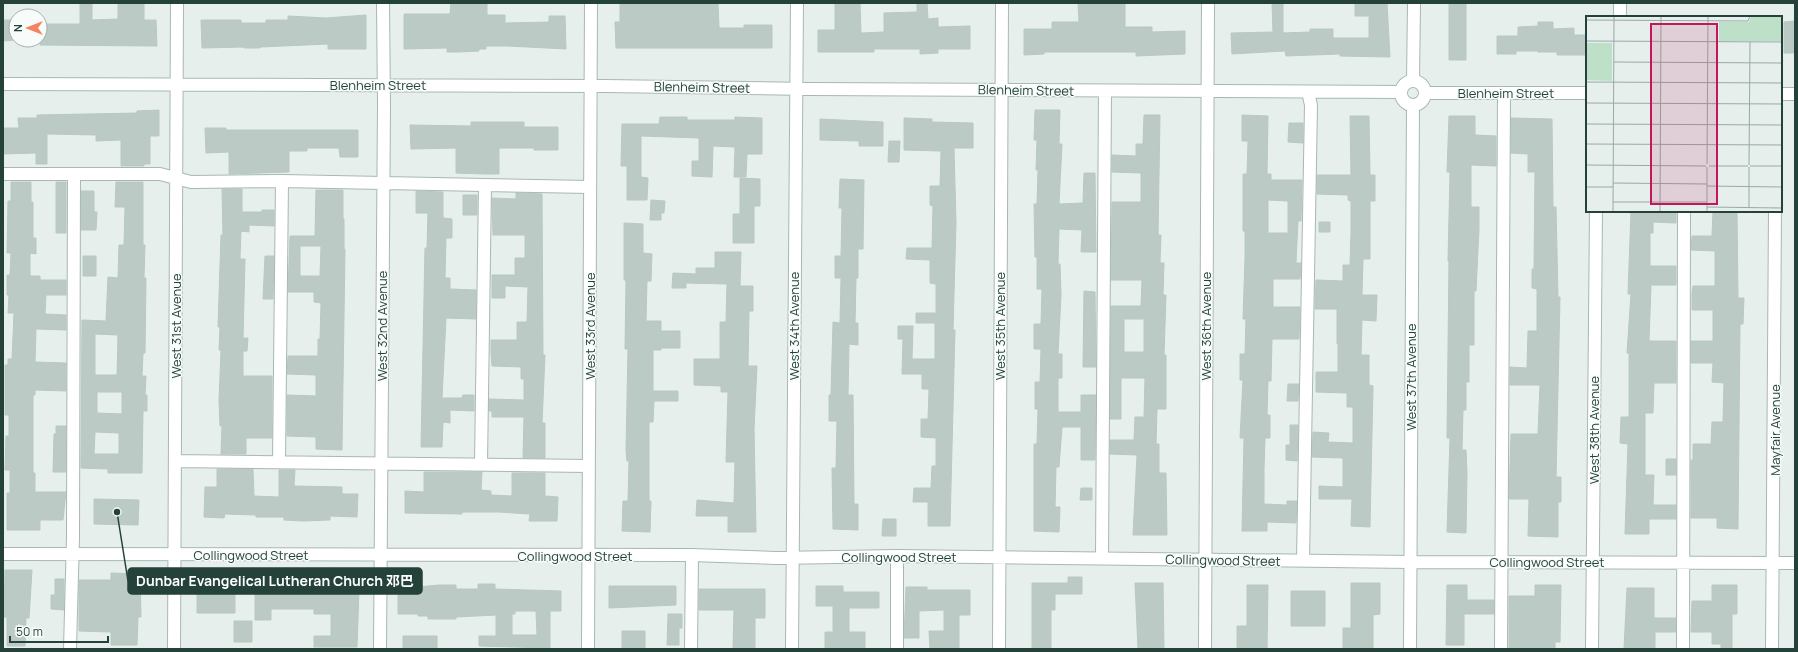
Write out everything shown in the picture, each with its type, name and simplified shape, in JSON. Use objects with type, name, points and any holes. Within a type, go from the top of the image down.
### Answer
[{"type":"street","name":"West 31st Avenue","points":[[174,649],[177,3]]},
{"type":"street","name":"West 32nd Avenue","points":[[380,649],[383,3]]},
{"type":"street","name":"West 33rd Avenue","points":[[588,649],[591,3]]},
{"type":"street","name":"West 34th Avenue","points":[[792,649],[795,89],[797,3]]},
{"type":"street","name":"West 35th Avenue","points":[[999,649],[1002,3]]},
{"type":"street","name":"West 36th Avenue","points":[[1205,649],[1208,3]]},
{"type":"street","points":[[1413,81],[1414,3]]},
{"type":"street","points":[[1620,3],[1620,16]]},
{"type":"street","points":[[1413,81],[1422,84],[1425,93],[1421,102],[1412,105],[1404,101],[1401,92],[1404,84],[1413,81]]},
{"type":"street","name":"Blenheim Street","points":[[3,84],[383,84],[795,89],[1401,92]]},
{"type":"street","points":[[1102,558],[1105,91]]},
{"type":"street","points":[[1303,561],[1310,105],[1308,92]]},
{"type":"street","name":"Blenheim Street","points":[[1425,93],[1586,93]]},
{"type":"street","points":[[1501,649],[1504,93]]},
{"type":"street","points":[[1782,94],[1795,94]]},
{"type":"street","name":"West 37th Avenue","points":[[1410,649],[1412,105]]},
{"type":"street","points":[[3,174],[160,174],[191,182],[282,181],[590,187]]},
{"type":"street","points":[[70,649],[74,175]]},
{"type":"street","points":[[279,462],[282,181]]},
{"type":"street","points":[[481,464],[485,186]]},
{"type":"street","name":"West 38th Avenue","points":[[1592,649],[1596,212]]},
{"type":"street","points":[[1683,649],[1684,212]]},
{"type":"street","name":"Mayfair Avenue","points":[[1772,649],[1775,212]]},
{"type":"street","points":[[175,461],[381,462],[589,466]]},
{"type":"street","name":"Collingwood Street","points":[[3,554],[692,555],[793,558],[897,556],[1410,562],[1795,563]]},
{"type":"street","points":[[691,649],[692,555]]},
{"type":"street","points":[[897,556],[897,649]]},
{"type":"building","points":[[80,3],[92,3],[92,20],[118,19],[118,3],[144,3],[144,20],[156,20],[157,46],[48,45],[48,24],[80,24]]},
{"type":"building","points":[[451,3],[487,3],[487,15],[505,15],[505,23],[549,22],[549,16],[565,16],[566,49],[486,46],[486,49],[479,49],[479,51],[447,52],[447,48],[404,49],[404,14],[450,14]]},
{"type":"building","points":[[620,3],[718,3],[719,28],[744,28],[744,25],[772,25],[772,48],[616,48],[615,22],[620,22]]},
{"type":"building","points":[[835,3],[860,3],[861,33],[884,32],[884,13],[917,12],[917,3],[927,3],[928,19],[938,18],[938,27],[970,26],[970,49],[938,49],[938,53],[920,54],[920,49],[874,49],[874,52],[818,52],[818,30],[835,30]]},
{"type":"building","points":[[1078,3],[1125,3],[1125,27],[1152,27],[1152,32],[1185,31],[1185,54],[1136,56],[1136,52],[1044,52],[1044,54],[1024,55],[1024,29],[1052,29],[1052,22],[1079,22]]},
{"type":"building","points":[[1272,3],[1283,3],[1283,33],[1310,32],[1310,29],[1333,29],[1333,38],[1369,38],[1369,16],[1355,16],[1355,3],[1387,3],[1390,57],[1340,56],[1340,54],[1286,56],[1285,51],[1232,54],[1231,33],[1273,32]]},
{"type":"building","points":[[1449,3],[1466,3],[1466,60],[1449,60]]},
{"type":"building","points":[[366,15],[366,49],[328,49],[328,44],[260,48],[202,48],[201,20],[241,20],[241,23],[266,23],[266,20],[288,20],[288,16],[326,18]]},
{"type":"building","points":[[3,20],[8,20],[8,41],[3,41]]},
{"type":"building","points":[[1795,21],[1795,53],[1784,53],[1784,22]]},
{"type":"building","points":[[1538,22],[1553,22],[1553,29],[1574,28],[1574,35],[1586,35],[1586,55],[1557,55],[1557,52],[1538,51],[1516,51],[1516,54],[1497,54],[1497,36],[1518,36],[1518,27],[1538,26]]},
{"type":"building","points":[[159,110],[159,136],[150,136],[150,164],[144,164],[144,166],[121,166],[121,140],[96,141],[96,135],[47,134],[47,164],[36,164],[36,153],[3,154],[3,128],[19,128],[18,118],[37,118],[37,115],[137,113],[137,111]]},
{"type":"building","points":[[1035,110],[1060,110],[1059,144],[1062,144],[1059,204],[1083,203],[1084,173],[1095,173],[1096,252],[1081,252],[1082,230],[1059,229],[1058,264],[1060,264],[1061,295],[1058,354],[1062,354],[1062,378],[1058,378],[1058,412],[1081,412],[1081,395],[1096,395],[1095,460],[1081,460],[1081,427],[1062,427],[1059,467],[1056,467],[1055,507],[1060,507],[1059,532],[1034,531],[1034,444],[1037,444],[1038,409],[1035,409],[1035,382],[1040,382],[1041,349],[1034,349],[1034,324],[1041,324],[1042,289],[1037,289],[1037,257],[1035,257],[1034,204],[1037,204],[1038,170],[1036,170],[1037,140],[1034,140]]},
{"type":"building","points":[[1144,115],[1160,115],[1158,235],[1161,235],[1160,263],[1164,263],[1163,295],[1166,295],[1164,355],[1166,355],[1166,409],[1157,409],[1156,444],[1159,444],[1159,473],[1166,473],[1167,535],[1133,535],[1137,455],[1110,454],[1110,440],[1134,440],[1135,417],[1144,417],[1145,378],[1121,378],[1121,419],[1110,419],[1111,306],[1141,306],[1142,280],[1111,280],[1112,202],[1141,202],[1141,173],[1112,172],[1112,155],[1136,156],[1136,144],[1143,144]],"holes":[[[1124,319],[1144,319],[1144,352],[1124,352]]]},
{"type":"building","points":[[1242,115],[1268,116],[1267,174],[1271,174],[1271,180],[1302,180],[1301,221],[1298,221],[1296,263],[1301,263],[1300,279],[1273,279],[1273,307],[1300,307],[1299,339],[1272,339],[1271,381],[1268,381],[1267,415],[1270,415],[1270,438],[1265,438],[1264,469],[1264,504],[1287,505],[1287,501],[1297,501],[1296,523],[1267,522],[1267,531],[1242,531],[1244,438],[1240,438],[1243,380],[1240,380],[1240,354],[1245,354],[1246,319],[1243,319],[1245,231],[1243,231],[1243,174],[1247,174],[1248,141],[1242,141]],"holes":[[[1268,200],[1288,201],[1288,233],[1268,233]]]},
{"type":"building","points":[[1350,116],[1369,116],[1370,175],[1375,175],[1375,201],[1370,201],[1370,259],[1363,259],[1362,295],[1377,295],[1376,321],[1362,320],[1361,355],[1369,355],[1369,385],[1373,386],[1370,527],[1351,526],[1352,499],[1319,499],[1319,486],[1343,487],[1343,458],[1312,457],[1313,432],[1329,433],[1328,442],[1353,443],[1353,407],[1347,407],[1347,393],[1316,392],[1316,372],[1338,372],[1338,344],[1337,309],[1315,309],[1316,280],[1343,281],[1343,265],[1350,265],[1351,201],[1348,200],[1348,195],[1317,194],[1317,175],[1351,175]]},
{"type":"building","points":[[1449,116],[1475,116],[1475,135],[1496,136],[1496,166],[1471,165],[1471,207],[1479,207],[1479,229],[1476,291],[1474,291],[1474,345],[1469,345],[1469,382],[1466,382],[1466,410],[1463,410],[1462,450],[1466,450],[1467,474],[1466,533],[1447,532],[1450,438],[1447,438],[1450,172],[1447,172]]},
{"type":"building","points":[[660,117],[687,117],[687,120],[735,120],[735,117],[762,118],[762,154],[747,154],[746,177],[734,177],[735,147],[713,146],[712,177],[692,176],[692,161],[699,161],[699,138],[641,136],[641,177],[648,178],[647,200],[627,200],[627,166],[621,166],[622,124],[659,124]]},
{"type":"building","points":[[904,118],[932,119],[932,122],[973,123],[973,148],[954,148],[956,223],[953,330],[955,330],[950,526],[928,526],[928,502],[913,502],[914,488],[931,488],[932,466],[936,466],[936,438],[921,437],[921,419],[928,419],[929,389],[922,389],[922,374],[902,374],[903,339],[898,339],[898,326],[913,326],[912,359],[935,359],[935,323],[916,323],[916,313],[936,313],[936,284],[930,283],[930,260],[906,259],[907,248],[932,248],[933,206],[930,205],[930,186],[940,186],[941,151],[904,150]]},
{"type":"building","points":[[1511,118],[1552,119],[1553,207],[1556,207],[1558,297],[1560,297],[1556,477],[1561,477],[1561,502],[1558,502],[1558,537],[1528,536],[1529,499],[1509,499],[1511,434],[1538,434],[1540,385],[1510,385],[1510,367],[1527,368],[1528,331],[1537,331],[1537,289],[1532,288],[1532,269],[1534,269],[1535,172],[1528,172],[1528,154],[1511,153]]},
{"type":"building","points":[[820,119],[883,122],[883,146],[859,146],[859,141],[820,140]]},
{"type":"building","points":[[471,122],[524,122],[524,127],[558,127],[558,150],[499,148],[499,174],[485,174],[456,173],[456,148],[411,149],[410,125],[471,126]]},
{"type":"building","points":[[1289,123],[1303,123],[1303,143],[1288,142]]},
{"type":"building","points":[[205,128],[226,128],[226,130],[358,130],[358,157],[340,157],[339,148],[307,148],[307,151],[289,151],[289,172],[229,174],[229,152],[206,153]]},
{"type":"building","points":[[889,141],[900,141],[899,162],[888,162]]},
{"type":"building","points":[[740,178],[760,179],[760,206],[754,206],[754,243],[733,243],[733,214],[740,214]]},
{"type":"building","points":[[840,179],[864,180],[863,249],[858,249],[858,278],[856,278],[855,323],[858,323],[858,345],[849,344],[848,395],[853,395],[854,504],[858,504],[858,530],[833,529],[832,468],[836,468],[837,421],[829,421],[829,395],[831,395],[833,322],[840,323],[841,278],[835,278],[835,256],[841,256],[842,208],[839,208]]},
{"type":"building","points":[[11,182],[31,182],[31,202],[33,202],[33,238],[36,238],[36,254],[30,253],[30,276],[40,276],[40,280],[66,280],[66,295],[46,295],[45,314],[66,315],[66,330],[36,329],[35,362],[66,363],[66,391],[35,390],[35,395],[33,395],[33,473],[35,473],[35,492],[66,492],[63,520],[40,520],[40,530],[7,530],[7,493],[10,493],[10,470],[5,470],[6,436],[9,436],[9,415],[5,415],[5,365],[8,365],[8,359],[12,359],[14,313],[8,313],[9,295],[7,295],[7,275],[10,275],[11,253],[7,253],[8,201],[11,201]]},
{"type":"building","points":[[56,182],[66,182],[66,233],[56,233]]},
{"type":"building","points":[[116,182],[143,182],[143,245],[145,245],[144,278],[146,278],[145,353],[143,353],[142,376],[146,376],[145,395],[147,395],[147,411],[143,411],[142,473],[108,473],[108,469],[81,468],[82,320],[106,321],[108,277],[118,278],[119,245],[124,245],[125,207],[115,207]],"holes":[[[95,334],[118,335],[117,375],[95,375]],[[97,392],[122,392],[122,414],[97,413]],[[95,432],[119,433],[119,454],[94,454]]]},
{"type":"building","points":[[222,189],[242,189],[242,212],[262,212],[262,210],[274,210],[274,226],[249,225],[249,232],[241,231],[240,259],[245,259],[243,338],[248,338],[247,351],[243,351],[243,376],[272,376],[272,438],[246,438],[246,454],[221,454],[222,426],[220,426],[219,401],[221,350],[219,350],[220,327],[218,327],[221,235],[223,235]]},
{"type":"building","points":[[316,190],[343,190],[345,249],[342,450],[316,449],[316,437],[287,436],[287,395],[316,396],[316,375],[287,374],[288,356],[318,356],[321,303],[314,302],[314,292],[288,292],[290,236],[315,236]],"holes":[[[300,246],[321,246],[320,276],[300,276]]]},
{"type":"building","points":[[81,191],[94,191],[94,212],[97,212],[96,230],[81,230]]},
{"type":"building","points":[[416,191],[443,192],[443,218],[452,219],[452,238],[446,238],[445,278],[450,278],[450,289],[476,290],[476,319],[446,318],[442,398],[462,398],[463,395],[474,395],[474,411],[450,410],[450,423],[443,422],[442,447],[421,447],[425,248],[427,248],[428,213],[416,213]]},
{"type":"building","points":[[516,193],[542,194],[543,355],[545,355],[542,423],[545,423],[545,458],[523,458],[524,417],[492,417],[492,411],[489,411],[489,399],[524,400],[524,379],[521,379],[521,367],[492,366],[491,353],[491,340],[517,340],[517,322],[527,322],[528,287],[505,286],[505,298],[492,298],[492,275],[515,275],[515,258],[525,258],[525,235],[493,235],[492,198],[516,199]]},
{"type":"building","points":[[463,195],[477,195],[477,215],[463,215]]},
{"type":"building","points":[[651,200],[665,201],[664,213],[661,213],[661,220],[650,220]]},
{"type":"building","points":[[1631,212],[1676,212],[1676,223],[1653,222],[1653,233],[1650,233],[1650,266],[1676,266],[1676,285],[1651,285],[1649,341],[1676,341],[1676,383],[1654,383],[1653,413],[1645,413],[1645,475],[1654,475],[1653,505],[1676,505],[1676,519],[1649,519],[1649,534],[1625,534],[1628,444],[1620,443],[1621,417],[1629,417],[1629,353],[1627,353],[1631,294],[1628,294]]},
{"type":"building","points":[[1713,212],[1737,212],[1738,298],[1744,298],[1743,324],[1740,324],[1738,529],[1717,528],[1717,518],[1691,518],[1691,460],[1693,460],[1693,444],[1711,444],[1712,422],[1723,422],[1724,383],[1712,382],[1713,363],[1691,363],[1691,341],[1713,341],[1713,310],[1692,310],[1693,286],[1715,286],[1715,251],[1691,250],[1692,236],[1712,236]]},
{"type":"building","points":[[1319,222],[1330,222],[1330,232],[1319,232]]},
{"type":"building","points":[[624,223],[643,224],[643,253],[652,254],[651,281],[647,281],[646,321],[661,321],[661,331],[680,331],[680,348],[661,348],[661,350],[653,350],[653,391],[678,391],[678,401],[654,401],[653,422],[649,422],[649,501],[651,501],[650,532],[622,531],[623,501],[628,501],[629,461],[627,461],[626,451],[628,349],[625,349],[626,280],[624,280]]},
{"type":"building","points":[[715,252],[741,252],[740,286],[753,286],[753,311],[749,311],[748,366],[757,366],[754,429],[756,532],[728,532],[728,516],[696,516],[697,500],[734,503],[735,462],[726,462],[728,392],[721,392],[721,386],[694,385],[694,359],[720,359],[720,322],[726,322],[727,284],[686,283],[686,288],[672,288],[673,273],[696,274],[696,268],[715,268]]},
{"type":"building","points":[[83,256],[96,256],[96,276],[83,276]]},
{"type":"building","points":[[265,256],[274,256],[273,299],[263,299]]},
{"type":"building","points":[[1084,291],[1095,292],[1096,367],[1083,367]]},
{"type":"building","points":[[1288,384],[1299,384],[1298,401],[1287,401]]},
{"type":"building","points":[[1290,425],[1298,425],[1297,461],[1286,460],[1286,445],[1290,445]]},
{"type":"building","points":[[56,426],[66,426],[66,472],[53,472],[54,434],[56,434]]},
{"type":"building","points":[[1666,459],[1676,459],[1676,475],[1666,475]]},
{"type":"building","points":[[217,469],[253,469],[254,496],[279,497],[279,470],[295,470],[294,486],[342,487],[342,494],[358,494],[357,517],[330,516],[330,520],[303,521],[284,520],[284,517],[256,517],[256,515],[225,514],[224,518],[204,517],[205,487],[217,487]]},
{"type":"building","points":[[424,472],[482,472],[481,490],[491,491],[491,495],[512,496],[512,473],[545,473],[545,496],[558,497],[557,521],[529,521],[530,514],[498,512],[462,512],[462,514],[405,513],[405,491],[424,492]]},
{"type":"building","points":[[1081,488],[1092,488],[1092,500],[1080,500]]},
{"type":"building","points":[[94,499],[139,500],[138,525],[94,524]]},
{"type":"building","points":[[883,519],[896,519],[896,536],[882,536]]},
{"type":"building","points":[[5,570],[32,570],[29,618],[26,618],[25,646],[7,646],[7,617],[4,617]]},
{"type":"building","points":[[111,573],[140,574],[141,617],[138,617],[137,645],[111,645],[111,632],[79,631],[79,580],[111,580]]},
{"type":"building","points":[[1068,577],[1082,577],[1082,594],[1055,594],[1055,610],[1051,610],[1051,648],[1032,648],[1032,583],[1068,583]]},
{"type":"building","points":[[55,579],[64,579],[64,610],[51,609],[51,595],[55,595]]},
{"type":"building","points":[[1135,583],[1163,583],[1164,649],[1138,649]]},
{"type":"building","points":[[1351,583],[1380,583],[1380,614],[1373,615],[1373,649],[1343,649],[1343,628],[1351,628]]},
{"type":"building","points":[[478,584],[495,584],[495,589],[561,591],[561,611],[550,611],[550,648],[479,646],[479,636],[496,636],[496,615],[456,617],[456,619],[428,619],[428,616],[418,616],[418,614],[398,614],[398,590],[418,590],[418,587],[439,585],[456,585],[456,589],[478,589]],"holes":[[[515,611],[536,611],[537,635],[512,635],[512,614],[515,614]]]},
{"type":"building","points":[[1247,585],[1268,585],[1267,649],[1237,649],[1237,626],[1247,626]]},
{"type":"building","points":[[1447,585],[1467,585],[1467,600],[1494,600],[1494,614],[1464,614],[1464,645],[1446,645]]},
{"type":"building","points":[[1535,585],[1561,585],[1560,642],[1555,642],[1555,649],[1509,649],[1509,596],[1535,596]]},
{"type":"building","points":[[1712,585],[1737,585],[1737,614],[1732,614],[1732,649],[1721,649],[1721,644],[1712,644],[1712,632],[1691,632],[1692,601],[1712,601]]},
{"type":"building","points":[[609,586],[676,586],[676,605],[609,608]]},
{"type":"building","points":[[816,586],[843,586],[843,592],[879,592],[879,608],[849,608],[849,632],[865,632],[865,649],[825,649],[825,632],[833,632],[833,606],[816,606]]},
{"type":"building","points":[[314,587],[359,590],[357,647],[314,647],[314,636],[331,636],[331,614],[314,614],[314,609],[271,609],[271,620],[255,620],[255,591],[295,592],[295,589],[314,589]]},
{"type":"building","points":[[906,587],[927,587],[927,590],[970,590],[970,615],[959,615],[959,649],[930,649],[929,631],[944,631],[944,610],[919,611],[919,638],[904,638]]},
{"type":"building","points":[[1627,588],[1654,588],[1654,618],[1676,618],[1676,632],[1655,632],[1655,649],[1624,649]]},
{"type":"building","points":[[699,589],[765,589],[765,618],[755,618],[755,649],[733,649],[734,610],[699,610]]},
{"type":"building","points":[[197,590],[235,590],[235,613],[197,613]]},
{"type":"building","points":[[1291,591],[1325,591],[1325,626],[1291,626]]},
{"type":"building","points":[[668,614],[682,614],[682,628],[679,628],[679,645],[667,645]]},
{"type":"building","points":[[234,621],[252,621],[252,642],[234,642]]},
{"type":"building","points":[[622,631],[645,631],[645,649],[622,649]]},
{"type":"building","points":[[403,636],[437,636],[437,648],[403,648]]},
{"type":"place","name":"Dunbar Evangelical Lutheran Church 邓巴","points":[[117,512]]}]
